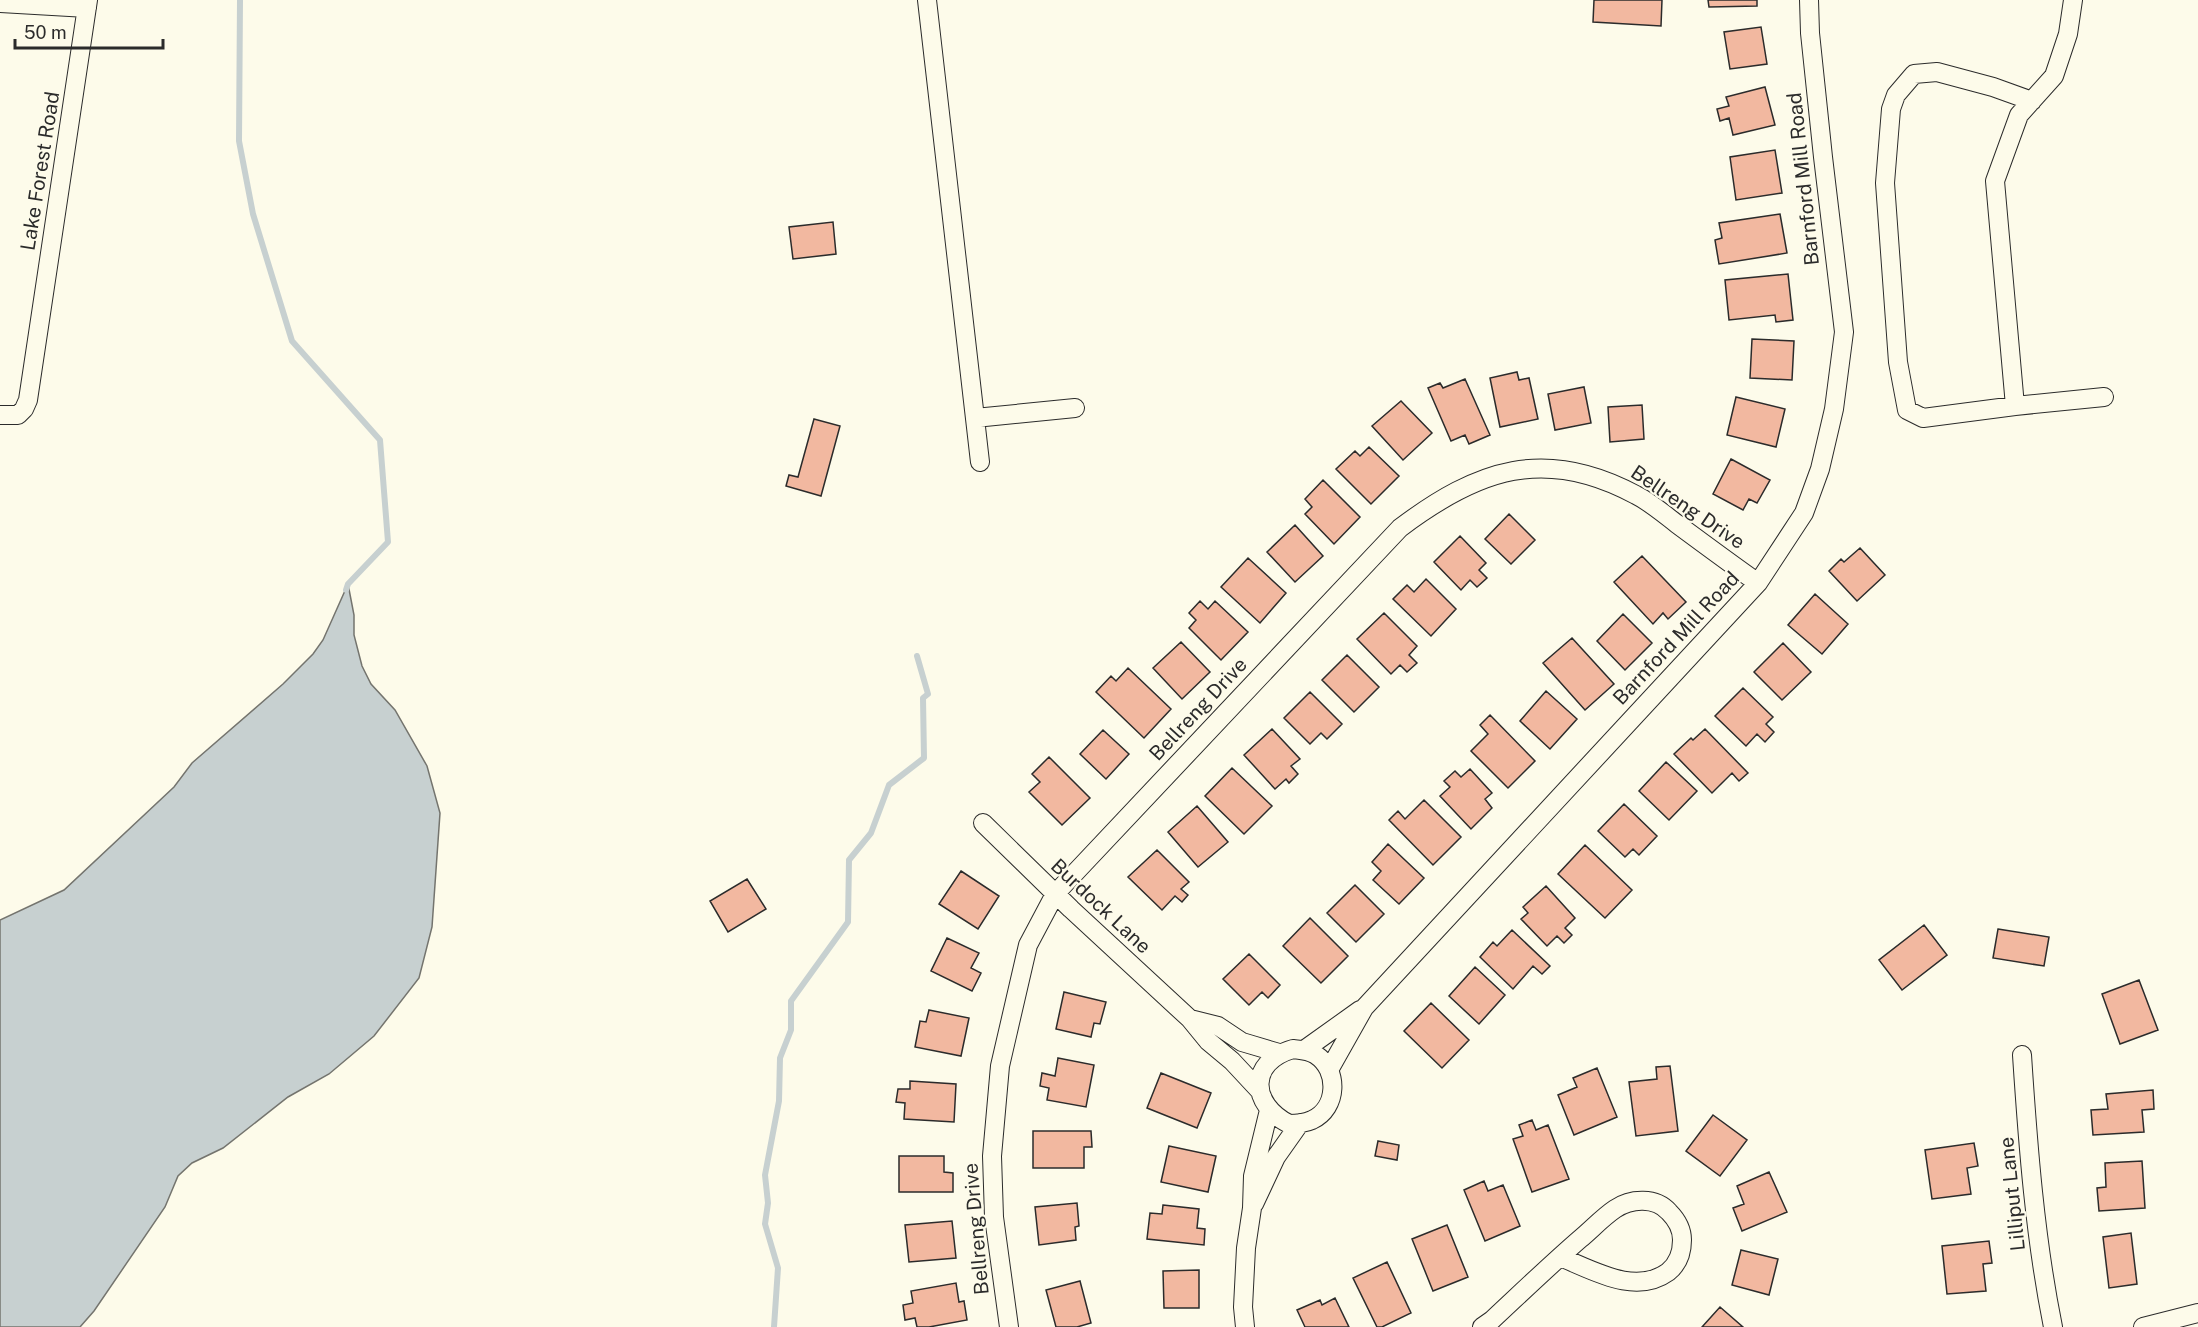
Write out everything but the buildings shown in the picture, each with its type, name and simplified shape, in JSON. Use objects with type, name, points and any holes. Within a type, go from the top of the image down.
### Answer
[{"type":"street","points":[[927,0],[980,462]]},
{"type":"street","name":"Barnford Mill Road","points":[[1280,1053],[1293,1049],[1304,1050],[1364,1008],[1758,583],[1804,513],[1820,469],[1834,409],[1844,332],[1820,135],[1809,0]]},
{"type":"street","points":[[2014,406],[1995,181],[2019,115],[2054,76],[2068,34],[2073,0]]},
{"type":"street","points":[[0,3],[88,4]]},
{"type":"street","name":"Lake Forest Road","points":[[0,415],[18,415],[28,400],[88,4]]},
{"type":"street","points":[[2032,101],[1993,87],[1937,72],[1914,74],[1896,95],[1890,109],[1885,183],[1898,362],[1907,410],[1923,418],[2014,406],[2104,398]]},
{"type":"street","points":[[975,418],[1075,408]]},
{"type":"street","name":"Bellreng Drive","points":[[1009,1327],[994,1217],[992,1156],[1000,1066],[1028,945],[1055,894],[1400,528],[1431,505],[1462,487],[1500,473],[1540,468],[1573,470],[1607,481],[1638,496],[1758,583]]},
{"type":"street","name":"Burdock Lane","points":[[983,823],[1055,894],[1190,1019],[1208,1041],[1232,1060],[1259,1090]]},
{"type":"street","name":"Barnford Mill Road","points":[[1329,1070],[1364,1008]]},
{"type":"street","name":"Burdock Lane","points":[[1190,1019],[1218,1026],[1242,1042],[1280,1053]]},
{"type":"street","points":[[1280,1053],[1268,1062],[1261,1075],[1259,1090],[1269,1110],[1289,1124],[1299,1124],[1313,1120],[1325,1110],[1332,1098],[1333,1084],[1329,1070],[1314,1053],[1304,1050]]},
{"type":"street","name":"Lilliput Lane","points":[[2022,1055],[2034,1197],[2045,1286],[2053,1327]]},
{"type":"street","points":[[1245,1327],[1243,1306],[1245,1260],[1252,1208],[1253,1176],[1269,1110]]},
{"type":"street","points":[[1252,1208],[1276,1157],[1299,1124]]},
{"type":"street","points":[[1482,1327],[1560,1257],[1616,1208],[1643,1200],[1663,1204],[1679,1222],[1682,1254],[1670,1270],[1655,1280],[1640,1283],[1623,1281],[1560,1257]]},
{"type":"street","points":[[2143,1327],[2198,1313]]},
{"type":"shaded area","points":[[348,584],[354,615],[354,635],[362,666],[371,684],[395,710],[427,766],[440,813],[432,927],[419,978],[374,1036],[329,1074],[288,1097],[223,1148],[192,1163],[178,1176],[165,1207],[94,1311],[80,1327],[0,1327],[0,920],[64,890],[174,787],[192,763],[283,684],[313,654],[323,640]]},
{"type":"waterway","points":[[240,0],[239,141],[253,214],[292,341],[380,440],[388,542],[348,584],[346,590]]},
{"type":"waterway","points":[[774,1327],[778,1268],[765,1224],[768,1203],[765,1175],[779,1101],[780,1058],[791,1030],[791,1001],[848,922],[849,860],[871,833],[889,785],[924,758],[923,698],[928,694],[917,656]]}]
